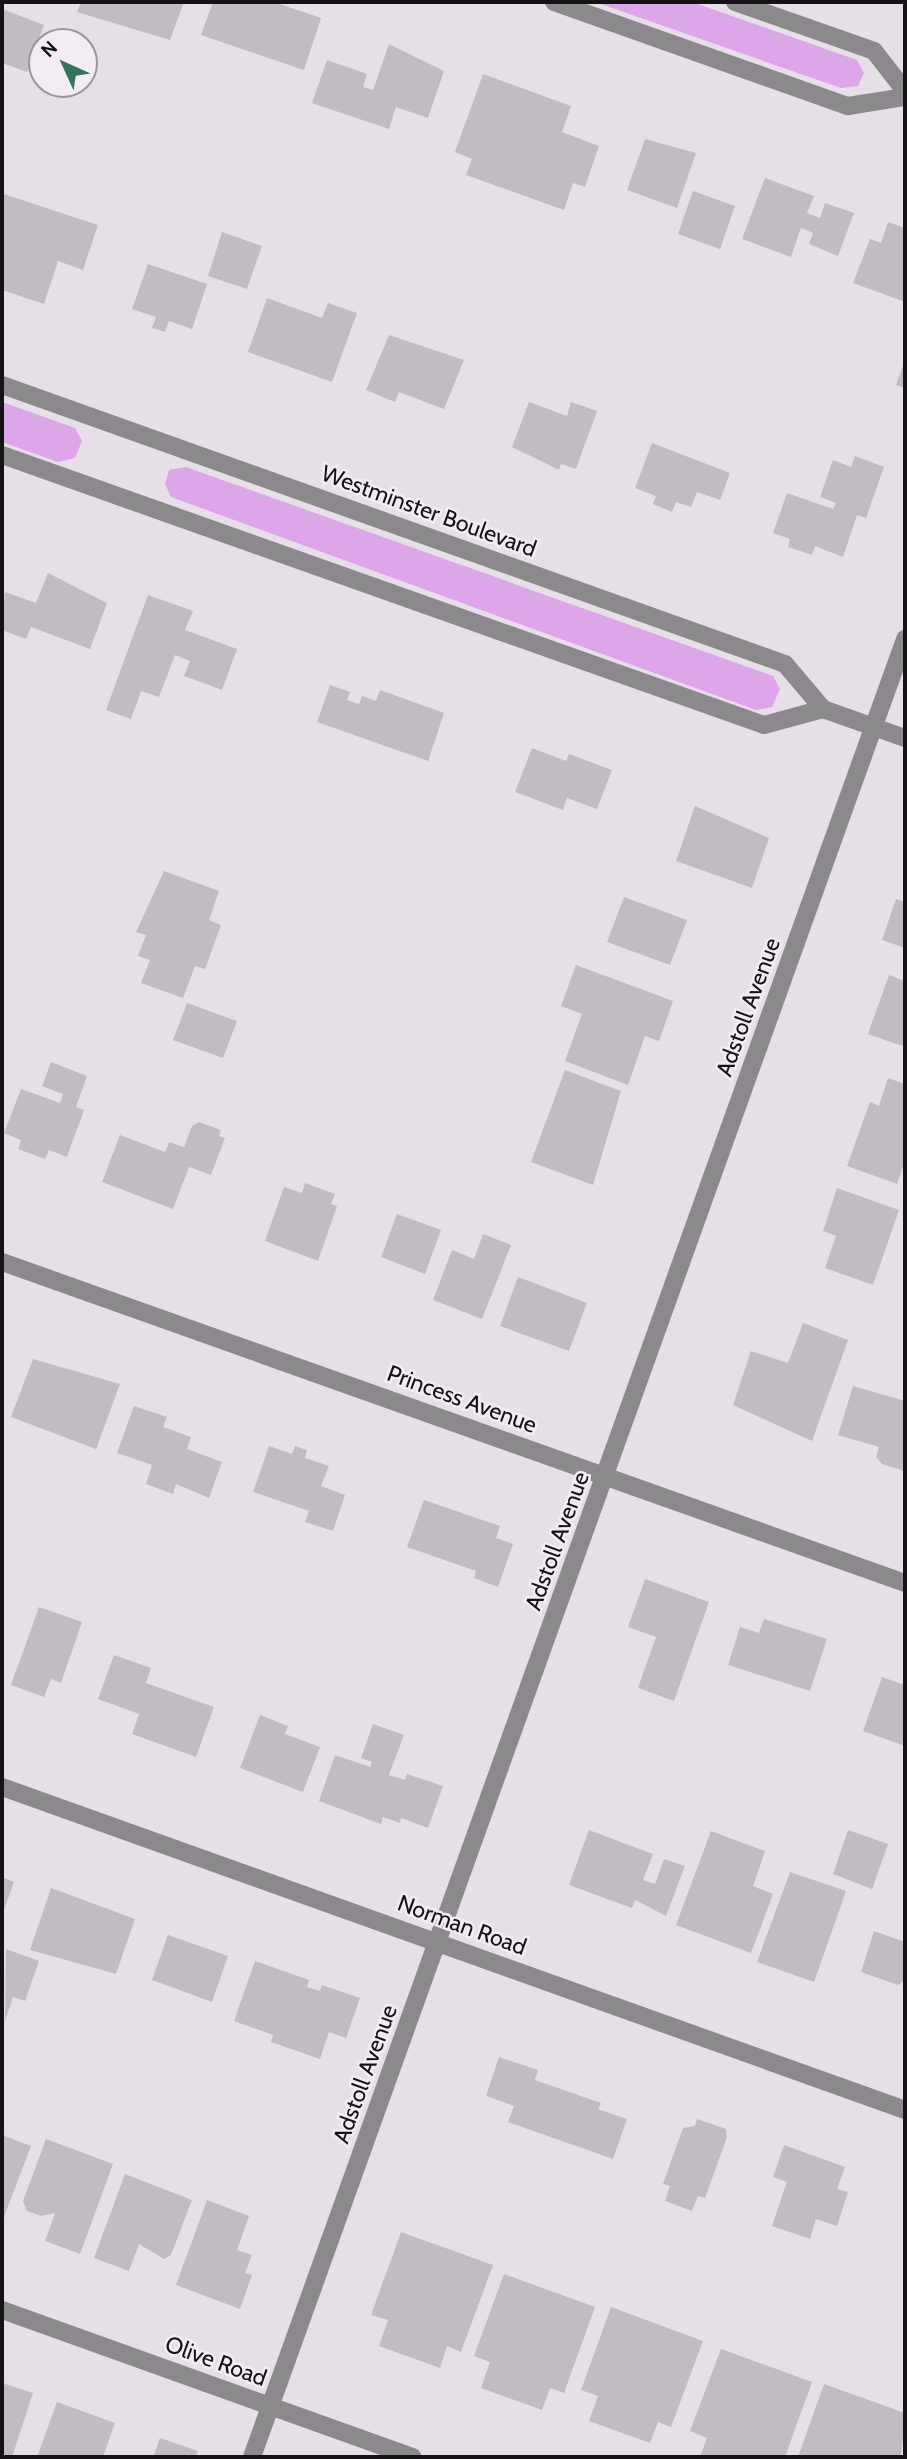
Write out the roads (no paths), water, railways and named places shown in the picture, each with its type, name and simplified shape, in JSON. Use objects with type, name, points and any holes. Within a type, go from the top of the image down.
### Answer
[{"type":"street","points":[[554,2],[848,106],[905,97]]},
{"type":"street","points":[[735,2],[874,51],[905,91]]},
{"type":"street","name":"Westminster Boulevard","points":[[2,385],[785,664],[823,709]]},
{"type":"street","points":[[2,455],[764,725],[823,709],[905,738]]},
{"type":"street","name":"Adstoll Avenue","points":[[252,2457],[439,1943],[905,639]]},
{"type":"street","name":"Princess Avenue","points":[[2,1262],[905,1583]]},
{"type":"street","name":"Norman Road","points":[[2,1787],[905,2110]]},
{"type":"street","name":"Olive Road","points":[[2,2310],[413,2457]]}]
